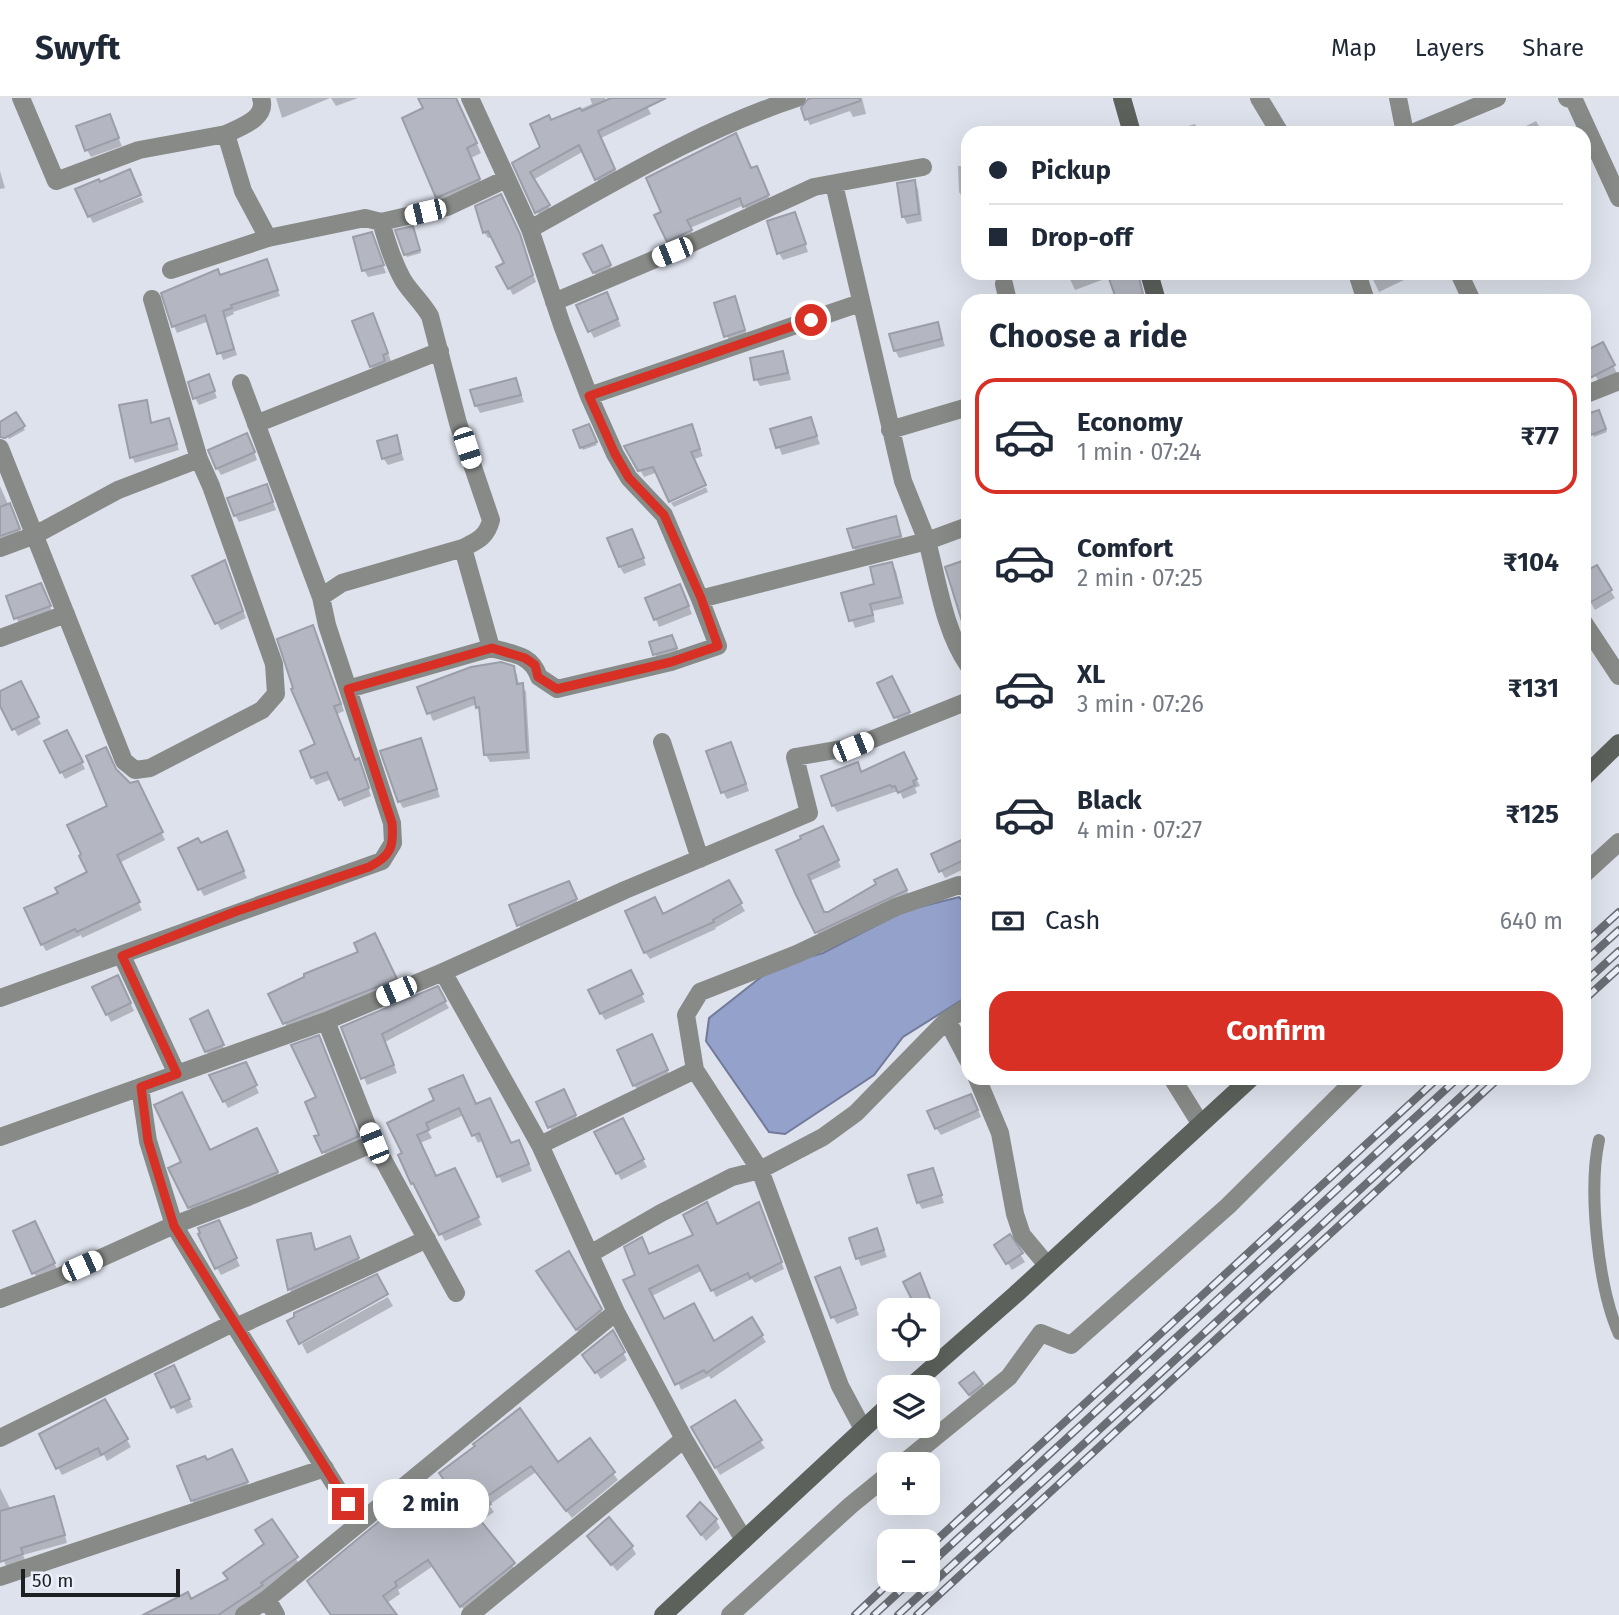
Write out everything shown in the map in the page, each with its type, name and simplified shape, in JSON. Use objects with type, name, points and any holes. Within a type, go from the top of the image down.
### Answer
[{"type":"street","points":[[21,98],[56,180],[139,150],[226,134],[247,124],[261,112],[261,98]]},
{"type":"street","points":[[348,689],[492,648],[525,658],[535,665],[538,677],[557,689],[671,662],[718,646],[701,598],[664,515],[629,478],[615,454],[589,396],[530,229],[470,98]]},
{"type":"street","points":[[530,229],[689,142],[764,109],[797,98]]},
{"type":"street","points":[[1122,98],[1130,126]]},
{"type":"street","points":[[1259,98],[1276,126]]},
{"type":"street","points":[[1398,98],[1404,126]]},
{"type":"street","points":[[1429,126],[1497,98]]},
{"type":"street","points":[[1567,98],[1574,100],[1589,126]]},
{"type":"street","points":[[1591,130],[1614,170],[1619,198]]},
{"type":"street","points":[[226,134],[243,191],[268,238]]},
{"type":"street","points":[[554,302],[814,187],[923,167]]},
{"type":"street","points":[[171,270],[268,238],[365,218],[381,222],[447,207],[506,179]]},
{"type":"street","points":[[834,184],[903,481],[927,541],[949,624],[961,655]]},
{"type":"street","points":[[321,597],[342,583],[463,548],[480,540],[488,530],[491,520],[458,423],[430,316],[422,301],[404,281],[381,222]]},
{"type":"street","points":[[0,448],[124,761],[135,770],[150,768],[262,710],[275,694],[274,664],[199,459],[152,299]]},
{"type":"street","points":[[589,396],[860,303]]},
{"type":"street","points":[[256,424],[440,351]]},
{"type":"street","points":[[1591,392],[1619,381]]},
{"type":"street","points":[[0,998],[122,956],[237,911],[369,867],[382,861],[393,843],[392,823],[321,597],[241,383]]},
{"type":"street","points":[[890,430],[961,409]]},
{"type":"street","points":[[0,548],[35,535],[118,490],[199,459]]},
{"type":"street","points":[[701,598],[927,541],[961,529]]},
{"type":"street","points":[[463,548],[492,648]]},
{"type":"street","points":[[0,638],[66,614]]},
{"type":"street","points":[[1591,634],[1619,676]]},
{"type":"street","points":[[0,1137],[326,1021],[808,813],[795,757],[853,747],[961,704]]},
{"type":"street","points":[[662,742],[700,859]]},
{"type":"street","points":[[1591,770],[1619,743]]},
{"type":"street","points":[[1591,868],[1619,842]]},
{"type":"street","points":[[863,1429],[840,1386],[760,1170],[695,1070],[686,1015],[700,992],[797,954],[896,907],[961,886]]},
{"type":"street","points":[[122,956],[177,1074]]},
{"type":"street","points":[[443,972],[540,1145],[616,1312],[684,1439],[744,1540]]},
{"type":"street","points":[[590,1254],[661,1213],[733,1177],[760,1170],[823,1137],[856,1113],[947,1020],[961,1011]]},
{"type":"street","points":[[947,1020],[961,1047]]},
{"type":"street","points":[[326,1021],[374,1143],[456,1293]]},
{"type":"street","points":[[540,1145],[695,1070]]},
{"type":"street","points":[[980,1085],[1000,1133],[1015,1214],[1022,1235],[1047,1265]]},
{"type":"street","points":[[1176,1085],[1200,1123]]},
{"type":"street","points":[[924,1375],[1243,1085]]},
{"type":"street","points":[[917,1452],[1009,1377],[1041,1333],[1071,1345],[1228,1206],[1350,1085]]},
{"type":"street","points":[[141,1087],[148,1141],[174,1226],[359,1523]]},
{"type":"street","points":[[0,1299],[59,1277],[374,1143]]},
{"type":"street","points":[[0,1438],[234,1325],[427,1240]]},
{"type":"street","points":[[244,1615],[272,1607],[359,1523],[616,1312]]},
{"type":"street","points":[[663,1615],[877,1416]]},
{"type":"street","points":[[470,1615],[684,1439]]},
{"type":"street","points":[[0,1577],[325,1468]]},
{"type":"street","points":[[730,1615],[877,1484]]},
{"type":"lane","points":[[1599,1140],[1595,1158],[1597,1227],[1608,1305],[1619,1334]]},
{"type":"water","points":[[959,897],[961,899],[961,1000],[903,1037],[874,1075],[785,1134],[769,1132],[706,1041],[709,1018],[774,967],[823,953],[904,911]]},
{"type":"building","points":[[418,98],[456,98],[477,143],[467,148],[480,179],[436,198],[402,118],[423,108]]},
{"type":"building","points":[[611,98],[666,98],[598,131],[615,169],[595,180],[579,145],[530,172],[550,205],[535,213],[512,163],[540,147],[530,124],[549,115],[551,120],[580,108],[582,111]]},
{"type":"building","points":[[860,98],[860,101],[805,120],[801,108],[808,99]]},
{"type":"building","points":[[110,114],[119,138],[85,151],[76,126]]},
{"type":"building","points":[[736,133],[751,168],[757,166],[769,195],[743,207],[740,198],[687,220],[692,230],[667,242],[654,215],[661,212],[646,178]]},
{"type":"building","points":[[130,169],[141,195],[88,217],[75,189]]},
{"type":"building","points":[[915,180],[919,214],[902,217],[897,183]]},
{"type":"building","points":[[501,194],[520,234],[533,275],[508,289],[496,267],[504,263],[488,231],[483,233],[475,206]]},
{"type":"building","points":[[795,212],[806,244],[777,254],[767,221]]},
{"type":"building","points":[[413,226],[420,250],[404,255],[395,230]]},
{"type":"building","points":[[372,232],[384,265],[362,271],[353,237]]},
{"type":"building","points":[[602,245],[611,265],[593,273],[583,254]]},
{"type":"building","points":[[267,259],[278,290],[231,305],[232,308],[223,311],[234,349],[217,354],[205,315],[172,327],[161,293],[218,269],[220,275]]},
{"type":"building","points":[[1110,280],[1140,280],[1143,294],[1114,294]]},
{"type":"building","points":[[607,292],[618,319],[588,332],[576,305]]},
{"type":"building","points":[[735,296],[745,330],[724,337],[714,303]]},
{"type":"building","points":[[373,313],[388,353],[383,355],[385,361],[370,367],[352,321]]},
{"type":"building","points":[[938,322],[942,339],[894,351],[889,334]]},
{"type":"building","points":[[1603,342],[1615,365],[1591,377],[1591,348]]},
{"type":"building","points":[[783,351],[788,373],[754,380],[750,358]]},
{"type":"building","points":[[209,374],[215,391],[193,399],[188,382]]},
{"type":"building","points":[[516,378],[521,395],[475,406],[470,390]]},
{"type":"building","points":[[147,400],[151,423],[169,418],[177,444],[130,458],[119,405]]},
{"type":"building","points":[[1599,410],[1606,429],[1591,435],[1591,413]]},
{"type":"building","points":[[16,412],[25,426],[5,438],[0,437],[0,422]]},
{"type":"building","points":[[811,417],[817,436],[776,448],[770,429]]},
{"type":"building","points":[[589,424],[597,442],[580,448],[573,430]]},
{"type":"building","points":[[692,424],[700,449],[691,452],[706,485],[669,502],[653,467],[638,471],[624,446]]},
{"type":"building","points":[[247,433],[255,452],[216,469],[208,450]]},
{"type":"building","points":[[397,435],[401,453],[382,459],[377,441]]},
{"type":"building","points":[[267,484],[273,502],[234,516],[227,498]]},
{"type":"building","points":[[10,503],[20,529],[0,536],[0,507]]},
{"type":"building","points":[[896,516],[901,536],[853,548],[847,529]]},
{"type":"building","points":[[632,529],[644,558],[619,567],[607,538]]},
{"type":"building","points":[[225,560],[243,611],[215,624],[192,576]]},
{"type":"building","points":[[961,561],[961,618],[945,567]]},
{"type":"building","points":[[892,562],[901,597],[870,604],[873,615],[849,621],[841,593],[874,584],[870,567]]},
{"type":"building","points":[[1597,565],[1612,590],[1591,602],[1591,568]]},
{"type":"building","points":[[41,583],[51,606],[14,619],[6,596]]},
{"type":"building","points":[[680,584],[689,606],[654,620],[645,598]]},
{"type":"building","points":[[313,625],[341,704],[334,706],[355,760],[359,758],[369,788],[339,800],[327,772],[311,778],[300,751],[315,744],[291,689],[293,688],[277,639]]},
{"type":"building","points":[[672,635],[677,648],[653,655],[649,642]]},
{"type":"building","points":[[501,662],[514,666],[517,684],[523,683],[527,752],[484,755],[479,707],[476,708],[474,697],[427,714],[417,687],[471,667]]},
{"type":"building","points":[[892,676],[910,712],[894,718],[877,683]]},
{"type":"building","points":[[21,681],[39,717],[12,730],[0,706],[0,691]]},
{"type":"building","points":[[67,730],[83,762],[60,773],[44,741]]},
{"type":"building","points":[[421,738],[437,789],[398,802],[380,751]]},
{"type":"building","points":[[731,742],[746,784],[721,793],[706,751]]},
{"type":"building","points":[[106,747],[116,769],[130,783],[138,781],[163,832],[117,855],[140,902],[77,932],[75,929],[41,945],[24,908],[58,893],[55,888],[87,872],[67,825],[107,806],[86,756]]},
{"type":"building","points":[[904,752],[917,779],[913,781],[915,785],[898,793],[895,786],[890,785],[832,806],[821,776],[858,762],[861,772]]},
{"type":"building","points":[[823,826],[839,860],[808,875],[824,912],[876,884],[874,880],[897,869],[907,890],[815,933],[776,850]]},
{"type":"building","points":[[227,831],[244,871],[198,890],[178,848],[198,838],[201,843]]},
{"type":"building","points":[[961,840],[961,861],[939,872],[931,854]]},
{"type":"building","points":[[729,880],[742,903],[713,920],[714,922],[644,953],[625,911],[655,897],[663,914]]},
{"type":"building","points":[[569,881],[577,899],[517,926],[509,905]]},
{"type":"building","points":[[375,933],[397,979],[283,1024],[268,994],[304,977],[304,974],[358,952],[354,943]]},
{"type":"building","points":[[631,970],[643,994],[600,1014],[588,990]]},
{"type":"building","points":[[118,975],[131,1003],[106,1015],[92,987]]},
{"type":"building","points":[[438,986],[446,1001],[382,1034],[394,1065],[361,1079],[341,1027]]},
{"type":"building","points":[[208,1010],[224,1045],[205,1052],[190,1019]]},
{"type":"building","points":[[652,1034],[668,1070],[633,1086],[617,1050]]},
{"type":"building","points":[[319,1035],[359,1136],[322,1153],[314,1136],[319,1135],[305,1102],[316,1097],[291,1045]]},
{"type":"building","points":[[246,1062],[257,1085],[223,1102],[209,1075]]},
{"type":"building","points":[[463,1075],[476,1104],[490,1098],[511,1143],[519,1140],[529,1164],[497,1177],[479,1133],[472,1136],[459,1108],[426,1123],[429,1130],[417,1135],[436,1176],[455,1168],[479,1217],[439,1235],[413,1183],[411,1184],[398,1155],[402,1153],[387,1123],[434,1100],[429,1089]]},
{"type":"building","points":[[564,1089],[576,1115],[548,1128],[536,1102]]},
{"type":"building","points":[[182,1092],[210,1150],[257,1128],[278,1172],[188,1208],[168,1168],[181,1162],[154,1105]]},
{"type":"building","points":[[971,1094],[978,1110],[935,1129],[927,1111]]},
{"type":"building","points":[[623,1118],[644,1159],[616,1174],[594,1132]]},
{"type":"building","points":[[933,1168],[942,1195],[917,1203],[908,1175]]},
{"type":"building","points":[[707,1202],[717,1224],[759,1202],[782,1262],[750,1278],[748,1273],[711,1291],[698,1265],[649,1289],[664,1319],[694,1303],[714,1341],[752,1317],[763,1335],[706,1373],[704,1370],[675,1385],[623,1280],[635,1275],[624,1247],[642,1237],[649,1254],[693,1235],[683,1215]]},
{"type":"building","points":[[219,1220],[237,1258],[215,1269],[198,1234],[198,1228]]},
{"type":"building","points":[[35,1221],[55,1263],[32,1274],[13,1231]]},
{"type":"building","points":[[877,1228],[884,1250],[856,1259],[849,1238]]},
{"type":"building","points":[[311,1233],[315,1250],[350,1236],[359,1258],[288,1290],[277,1240]]},
{"type":"building","points":[[1010,1234],[1023,1253],[1006,1264],[994,1245]]},
{"type":"building","points":[[569,1251],[602,1309],[576,1330],[536,1271]]},
{"type":"building","points":[[840,1267],[856,1308],[831,1318],[815,1277]]},
{"type":"building","points":[[920,1273],[930,1298],[911,1298],[903,1282]]},
{"type":"building","points":[[377,1274],[388,1294],[299,1344],[287,1321],[294,1317],[294,1313]]},
{"type":"building","points":[[613,1330],[625,1352],[595,1373],[582,1355]]},
{"type":"building","points":[[174,1365],[190,1399],[171,1408],[155,1374]]},
{"type":"building","points":[[974,1372],[983,1384],[969,1395],[959,1383]]},
{"type":"building","points":[[105,1399],[128,1439],[101,1455],[98,1448],[56,1469],[39,1434]]},
{"type":"building","points":[[735,1400],[762,1440],[715,1468],[691,1427]]},
{"type":"building","points":[[520,1408],[558,1462],[590,1438],[615,1472],[566,1511],[531,1466],[486,1497],[491,1504],[476,1515],[515,1563],[460,1607],[428,1560],[395,1582],[397,1586],[383,1596],[397,1615],[331,1615],[307,1581],[382,1519],[391,1513],[395,1519],[446,1483],[439,1473]]},
{"type":"building","points":[[232,1449],[248,1482],[191,1501],[177,1466],[205,1456],[207,1460]]},
{"type":"building","points":[[54,1496],[65,1535],[21,1548],[23,1554],[0,1562],[0,1511]]},
{"type":"building","points":[[700,1502],[717,1519],[701,1535],[687,1516]]},
{"type":"building","points":[[609,1517],[633,1546],[611,1565],[587,1536]]},
{"type":"building","points":[[272,1519],[298,1557],[261,1583],[263,1585],[218,1615],[143,1615],[188,1592],[191,1599],[228,1579],[223,1573],[264,1544],[255,1530]]},
{"type":"railway","points":[[1591,938],[1619,912]]},
{"type":"railway","points":[[1591,956],[1619,930]]},
{"type":"railway","points":[[1591,977],[1619,951]]},
{"type":"railway","points":[[1591,994],[1619,968]]},
{"type":"railway","points":[[940,1537],[1430,1085]]},
{"type":"railway","points":[[940,1555],[1450,1085]]},
{"type":"railway","points":[[898,1615],[1473,1085]]},
{"type":"railway","points":[[917,1615],[1491,1085]]},
{"type":"railway","points":[[855,1615],[879,1592]]},
{"type":"railway","points":[[874,1615],[899,1592]]},
{"type":"route","points":[[348,1504],[174,1226],[148,1141],[141,1087],[177,1074],[122,956],[237,911],[382,861],[393,843],[392,823],[348,689],[492,648],[525,658],[535,665],[538,677],[557,689],[671,662],[718,646],[701,598],[664,515],[629,478],[589,396],[811,320]]}]
